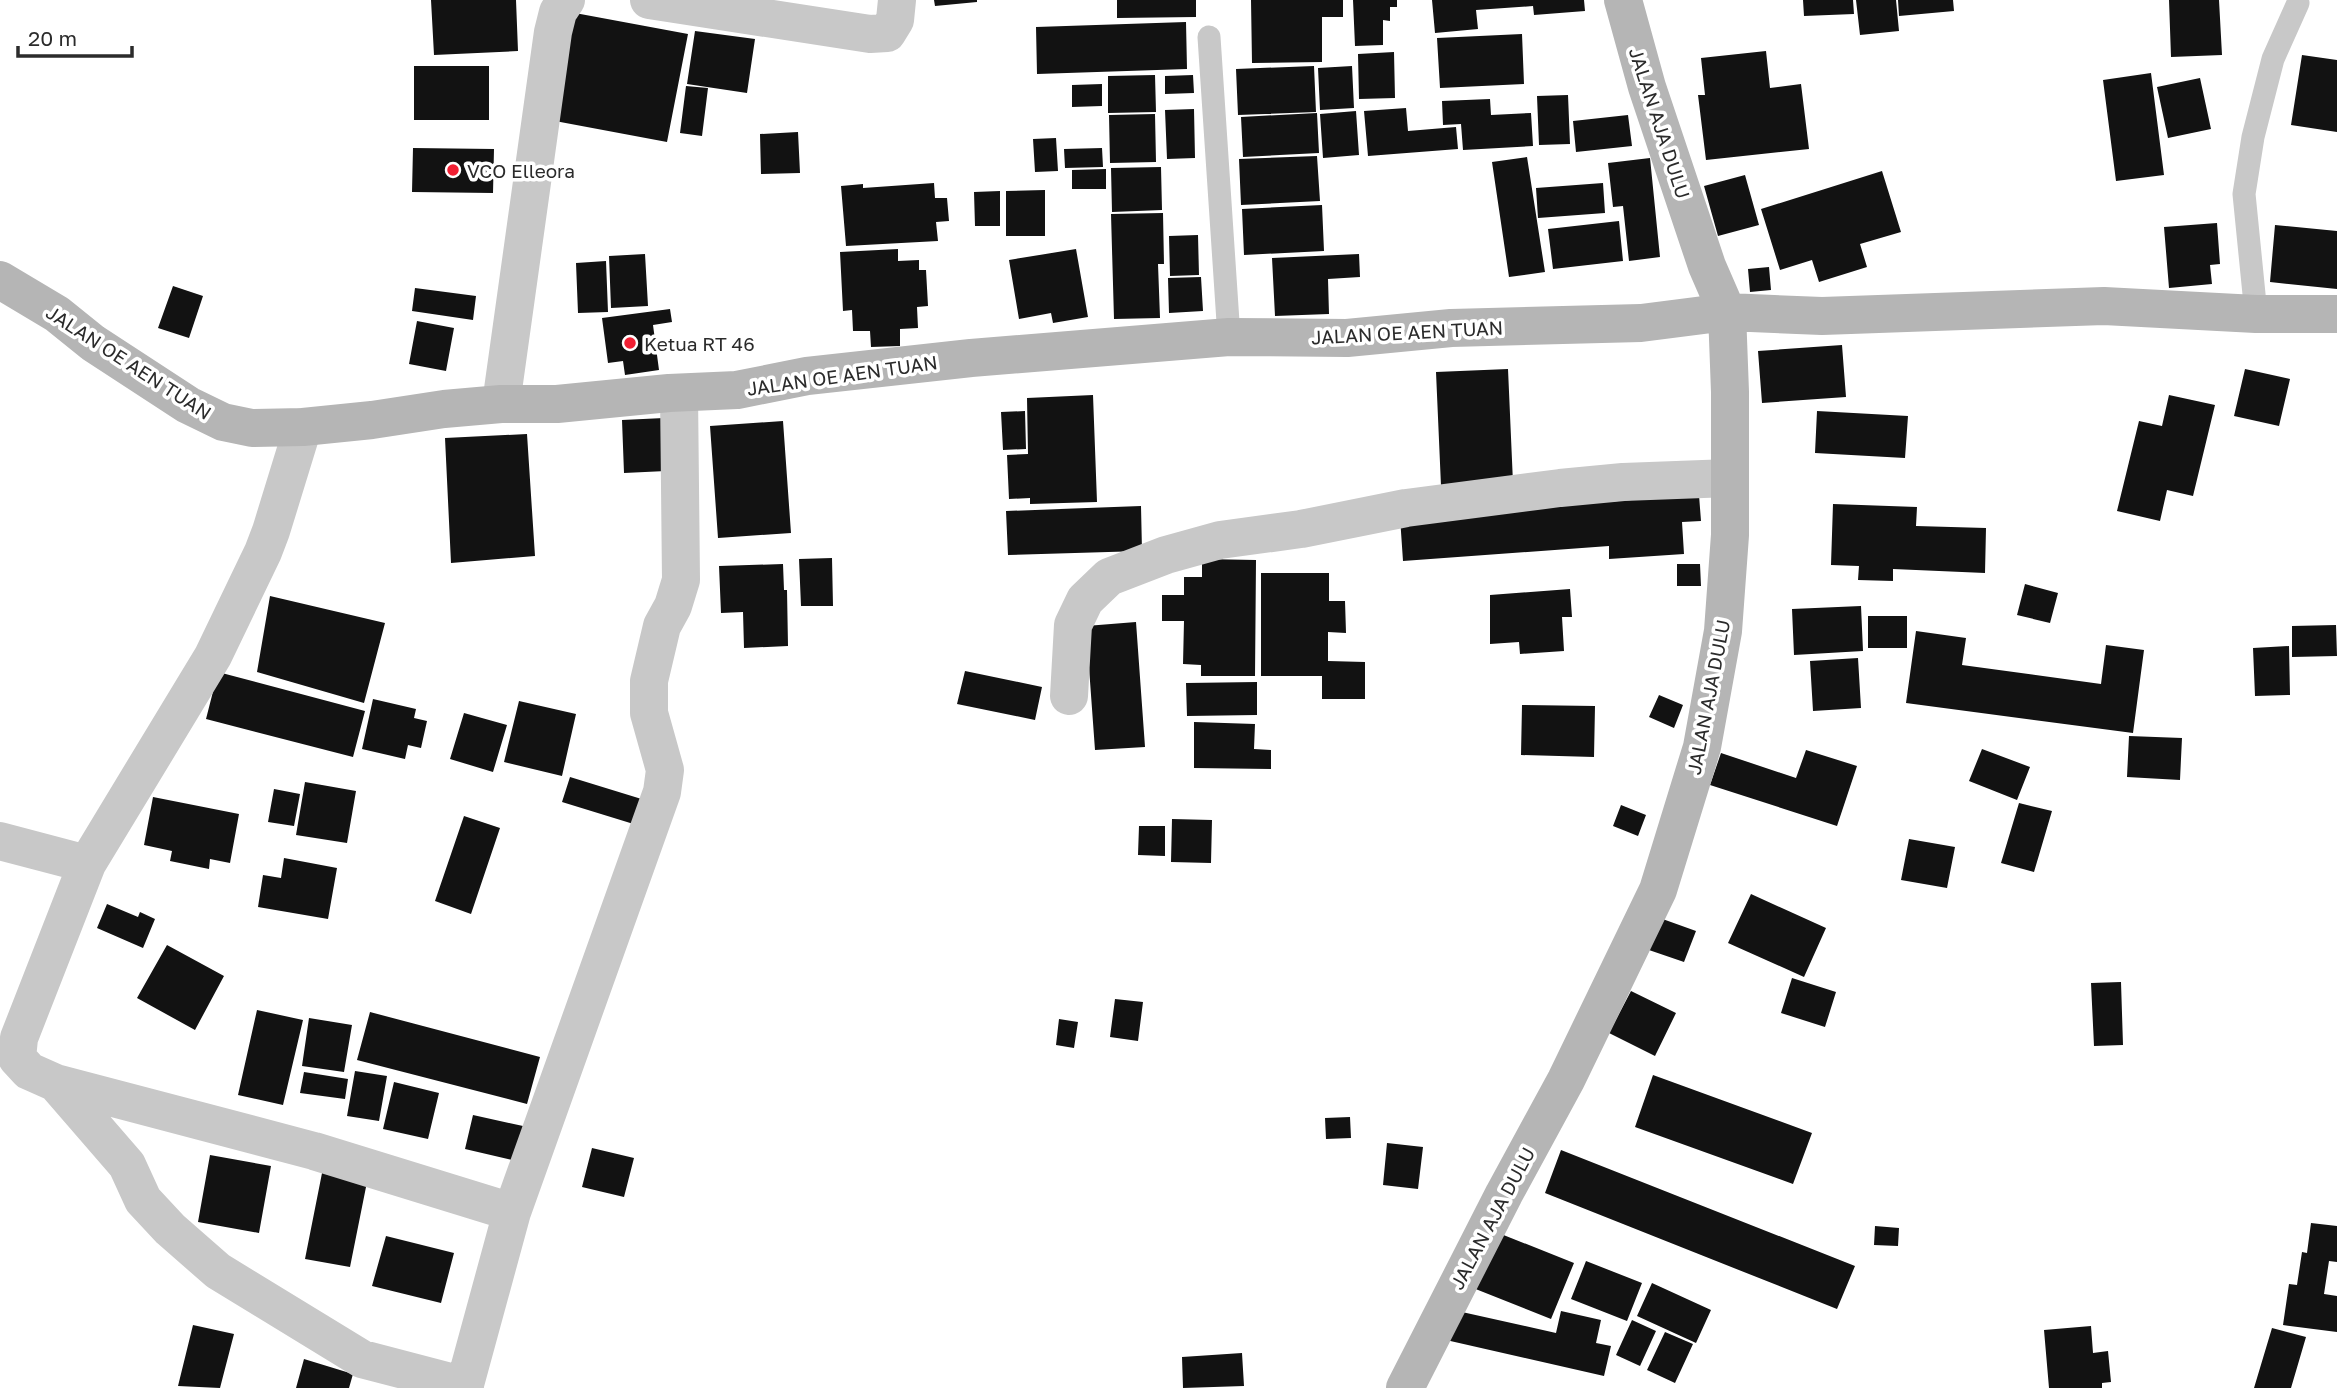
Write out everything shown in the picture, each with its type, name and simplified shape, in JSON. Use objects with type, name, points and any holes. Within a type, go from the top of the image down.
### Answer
[{"type":"street","points":[[501,404],[553,32],[558,12],[566,0]]},
{"type":"street","points":[[649,0],[870,34],[887,33],[895,20],[897,0]]},
{"type":"street","name":"JALAN AJA DULU","points":[[1405,1388],[1504,1194],[1566,1080],[1658,890],[1702,747],[1723,631],[1730,535],[1727,312],[1698,241],[1647,87],[1623,0]]},
{"type":"street","name":"JALAN OE AEN TUAN","points":[[0,280],[57,314],[93,343],[188,405],[223,422],[252,428],[303,427],[501,404],[557,404],[737,390],[807,376],[971,358],[1229,337],[1347,338],[1451,328],[1641,323],[1727,312],[1822,316],[2104,306],[2256,314],[2337,313]]},
{"type":"street","points":[[56,1083],[127,1165],[143,1200],[170,1229],[218,1271],[362,1359],[465,1387],[512,1212],[662,792],[665,770],[649,713],[649,681],[662,626],[673,606],[681,580],[679,393]]},
{"type":"street","points":[[303,427],[271,531],[214,656],[87,864],[19,1038],[18,1058],[29,1072],[56,1083],[314,1151],[512,1212]]},
{"type":"street","points":[[1069,696],[1073,625],[1085,600],[1108,577],[1166,555],[1220,540],[1301,529],[1406,508],[1623,482],[1730,478]]},
{"type":"street","points":[[0,841],[87,864]]},
{"type":"lane","points":[[2256,314],[2244,194],[2253,137],[2273,59],[2298,3]]},
{"type":"lane","points":[[1209,37],[1229,337]]},
{"type":"building","points":[[431,0],[516,0],[518,51],[434,55]]},
{"type":"building","points":[[934,0],[977,0],[977,2],[935,6]]},
{"type":"building","points":[[1117,0],[1196,0],[1196,17],[1117,18]]},
{"type":"building","points":[[1251,0],[1343,0],[1343,17],[1322,17],[1322,62],[1252,63]]},
{"type":"building","points":[[1353,0],[1397,0],[1397,7],[1390,7],[1390,21],[1383,20],[1383,45],[1355,46]]},
{"type":"building","points":[[1432,0],[1584,0],[1585,11],[1534,15],[1533,6],[1476,10],[1478,29],[1435,33]]},
{"type":"building","points":[[1803,0],[1853,0],[1854,14],[1804,16]]},
{"type":"building","points":[[1856,0],[1896,0],[1899,31],[1860,35]]},
{"type":"building","points":[[1898,0],[1953,0],[1954,11],[1899,16]]},
{"type":"building","points":[[2169,0],[2219,0],[2222,55],[2171,57]]},
{"type":"building","points":[[575,13],[688,34],[667,142],[555,121]]},
{"type":"building","points":[[1186,22],[1187,69],[1037,74],[1036,27]]},
{"type":"building","points":[[695,31],[755,39],[747,93],[687,84]]},
{"type":"building","points":[[1522,34],[1524,84],[1440,88],[1437,38]]},
{"type":"building","points":[[1766,51],[1770,88],[1801,84],[1809,149],[1706,160],[1698,95],[1705,95],[1701,58]]},
{"type":"building","points":[[1394,52],[1395,98],[1359,99],[1358,54]]},
{"type":"building","points":[[2302,55],[2337,60],[2337,132],[2291,125]]},
{"type":"building","points":[[414,66],[489,66],[489,120],[414,120]]},
{"type":"building","points":[[1314,66],[1316,112],[1238,115],[1236,69]]},
{"type":"building","points":[[1352,66],[1354,108],[1320,110],[1318,68]]},
{"type":"building","points":[[2151,73],[2164,175],[2116,181],[2103,80]]},
{"type":"building","points":[[1155,75],[1156,112],[1108,113],[1108,76]]},
{"type":"building","points":[[1193,75],[1194,93],[1165,94],[1165,76]]},
{"type":"building","points":[[2200,78],[2211,129],[2168,138],[2157,87]]},
{"type":"building","points":[[1102,84],[1102,106],[1072,107],[1072,85]]},
{"type":"building","points":[[686,86],[708,88],[702,136],[680,133]]},
{"type":"building","points":[[1568,95],[1570,144],[1539,145],[1537,96]]},
{"type":"building","points":[[1490,99],[1491,115],[1531,113],[1533,146],[1463,150],[1461,124],[1443,125],[1442,101]]},
{"type":"building","points":[[1406,108],[1408,131],[1456,127],[1458,149],[1368,156],[1364,111]]},
{"type":"building","points":[[1194,109],[1195,158],[1167,159],[1165,110]]},
{"type":"building","points":[[1356,111],[1359,155],[1323,158],[1320,114]]},
{"type":"building","points":[[1317,113],[1319,153],[1243,157],[1241,117]]},
{"type":"building","points":[[1155,114],[1156,162],[1110,163],[1109,115]]},
{"type":"building","points":[[1628,115],[1632,146],[1576,152],[1573,121]]},
{"type":"building","points":[[798,132],[800,173],[761,174],[760,134]]},
{"type":"building","points":[[1056,138],[1058,171],[1035,172],[1033,139]]},
{"type":"building","name":"VCO Elleora","points":[[413,148],[494,149],[493,193],[412,192]]},
{"type":"building","points":[[1102,148],[1103,167],[1065,168],[1064,149]]},
{"type":"building","points":[[1317,156],[1320,201],[1241,205],[1239,159]]},
{"type":"building","points":[[1527,157],[1545,272],[1509,277],[1492,162]]},
{"type":"building","points":[[1650,158],[1660,257],[1629,261],[1623,206],[1613,207],[1608,163]]},
{"type":"building","points":[[1161,167],[1162,210],[1112,212],[1111,168]]},
{"type":"building","points":[[1106,169],[1106,189],[1072,189],[1072,170]]},
{"type":"building","points":[[1882,171],[1901,232],[1860,244],[1867,267],[1819,282],[1812,260],[1780,270],[1761,209]]},
{"type":"building","points":[[1745,175],[1759,225],[1718,236],[1704,186]]},
{"type":"building","points":[[934,183],[935,198],[947,198],[949,221],[936,222],[938,241],[846,246],[841,186],[863,184],[863,188]]},
{"type":"building","points":[[1603,183],[1605,213],[1538,218],[1536,188]]},
{"type":"building","points":[[1045,190],[1045,236],[1006,236],[1006,191]]},
{"type":"building","points":[[1000,191],[1000,226],[975,226],[974,192]]},
{"type":"building","points":[[1322,205],[1324,251],[1244,255],[1242,209]]},
{"type":"building","points":[[1163,213],[1164,264],[1158,264],[1160,318],[1114,319],[1111,214]]},
{"type":"building","points":[[1619,221],[1623,261],[1553,269],[1548,229]]},
{"type":"building","points":[[2217,223],[2220,264],[2210,265],[2212,284],[2169,288],[2164,227]]},
{"type":"building","points":[[2275,225],[2337,231],[2337,289],[2270,282]]},
{"type":"building","points":[[1198,235],[1199,275],[1170,276],[1169,236]]},
{"type":"building","points":[[898,249],[898,261],[919,260],[919,270],[926,270],[928,306],[917,307],[918,328],[900,329],[900,346],[871,347],[870,331],[853,331],[852,310],[843,311],[840,252]]},
{"type":"building","points":[[1076,249],[1088,317],[1053,323],[1051,313],[1019,319],[1009,260]]},
{"type":"building","points":[[645,254],[648,306],[611,308],[609,256]]},
{"type":"building","points":[[1359,254],[1360,277],[1328,279],[1329,314],[1275,316],[1272,258]]},
{"type":"building","points":[[606,261],[608,312],[578,313],[576,263]]},
{"type":"building","points":[[1769,267],[1771,290],[1750,292],[1748,269]]},
{"type":"building","points":[[1201,277],[1203,311],[1169,313],[1168,278]]},
{"type":"building","points":[[173,286],[203,296],[189,338],[158,328]]},
{"type":"building","points":[[415,288],[476,296],[473,320],[412,311]]},
{"type":"building","name":"Ketua RT 46","points":[[670,309],[672,322],[653,325],[659,370],[625,375],[623,361],[608,363],[602,318]]},
{"type":"building","points":[[417,321],[454,328],[446,371],[409,364]]},
{"type":"building","points":[[1842,345],[1846,397],[1762,403],[1758,351]]},
{"type":"building","points":[[1508,369],[1513,483],[1441,486],[1436,372]]},
{"type":"building","points":[[2245,369],[2290,379],[2279,426],[2234,416]]},
{"type":"building","points":[[1093,395],[1097,502],[1030,504],[1030,498],[1009,499],[1007,455],[1028,454],[1027,398]]},
{"type":"building","points":[[2169,395],[2215,405],[2193,496],[2167,490],[2160,521],[2117,511],[2139,421],[2162,426]]},
{"type":"building","points":[[1025,411],[1026,449],[1003,450],[1001,412]]},
{"type":"building","points":[[1817,411],[1908,416],[1905,458],[1815,453]]},
{"type":"building","points":[[664,418],[666,471],[624,473],[622,420]]},
{"type":"building","points":[[783,421],[791,533],[718,538],[710,426]]},
{"type":"building","points":[[527,434],[535,556],[451,563],[445,438]]},
{"type":"building","points":[[1699,495],[1701,521],[1682,522],[1684,554],[1609,559],[1609,546],[1403,561],[1400,517]]},
{"type":"building","points":[[1833,504],[1917,507],[1916,526],[1986,528],[1985,573],[1893,569],[1893,581],[1858,580],[1859,566],[1831,565]]},
{"type":"building","points":[[1141,506],[1142,551],[1008,555],[1006,511]]},
{"type":"building","points":[[832,558],[833,606],[801,606],[799,559]]},
{"type":"building","points":[[1202,559],[1256,560],[1255,676],[1201,676],[1201,665],[1183,664],[1184,621],[1162,621],[1162,595],[1184,595],[1184,577],[1202,577]]},
{"type":"building","points":[[783,564],[784,590],[787,590],[788,646],[744,648],[743,612],[721,613],[719,566]]},
{"type":"building","points":[[1677,564],[1700,564],[1701,586],[1677,586]]},
{"type":"building","points":[[1261,573],[1329,573],[1329,601],[1345,601],[1346,633],[1328,632],[1328,661],[1365,662],[1365,699],[1322,699],[1322,676],[1261,676]]},
{"type":"building","points":[[2025,584],[2058,593],[2050,623],[2017,615]]},
{"type":"building","points":[[1570,589],[1572,617],[1562,617],[1564,651],[1520,654],[1519,642],[1490,644],[1490,595]]},
{"type":"building","points":[[270,596],[385,623],[364,703],[257,672]]},
{"type":"building","points":[[1861,606],[1863,651],[1794,655],[1792,609]]},
{"type":"building","points":[[1868,616],[1907,616],[1907,648],[1868,648]]},
{"type":"building","points":[[1136,622],[1145,747],[1095,750],[1086,626]]},
{"type":"building","points":[[2336,625],[2337,656],[2292,657],[2292,626]]},
{"type":"building","points":[[1916,631],[1966,638],[1962,665],[2101,684],[2106,645],[2144,650],[2133,733],[1906,703]]},
{"type":"building","points":[[2289,646],[2290,695],[2255,696],[2253,648]]},
{"type":"building","points":[[1858,658],[1861,708],[1813,711],[1810,661]]},
{"type":"building","points":[[965,671],[1042,687],[1035,720],[957,704]]},
{"type":"building","points":[[218,672],[365,711],[353,757],[206,719]]},
{"type":"building","points":[[1257,682],[1257,715],[1187,716],[1186,683]]},
{"type":"building","points":[[1659,695],[1683,705],[1674,728],[1649,717]]},
{"type":"building","points":[[373,699],[416,709],[414,718],[427,721],[421,748],[408,745],[405,759],[362,749]]},
{"type":"building","points":[[519,701],[576,714],[562,776],[504,762]]},
{"type":"building","points":[[1522,705],[1595,706],[1594,757],[1521,755]]},
{"type":"building","points":[[464,713],[507,725],[493,772],[450,759]]},
{"type":"building","points":[[1194,722],[1255,724],[1254,749],[1271,750],[1271,769],[1194,768]]},
{"type":"building","points":[[2129,736],[2182,738],[2180,780],[2127,777]]},
{"type":"building","points":[[1982,749],[2030,767],[2017,800],[1969,781]]},
{"type":"building","points":[[1806,750],[1857,766],[1837,826],[1710,785],[1721,753],[1796,778]]},
{"type":"building","points":[[570,777],[648,801],[640,826],[562,802]]},
{"type":"building","points":[[305,782],[356,791],[347,843],[296,835]]},
{"type":"building","points":[[274,789],[300,794],[294,826],[268,822]]},
{"type":"building","points":[[153,797],[239,814],[230,863],[210,859],[209,869],[170,861],[172,851],[144,845]]},
{"type":"building","points":[[2019,803],[2052,811],[2034,872],[2001,863]]},
{"type":"building","points":[[1621,805],[1646,815],[1638,836],[1613,826]]},
{"type":"building","points":[[464,816],[500,828],[471,914],[435,901]]},
{"type":"building","points":[[1172,819],[1212,820],[1211,863],[1171,862]]},
{"type":"building","points":[[1139,826],[1165,826],[1165,856],[1138,855]]},
{"type":"building","points":[[1909,839],[1955,847],[1947,888],[1901,880]]},
{"type":"building","points":[[284,858],[337,868],[328,919],[258,907],[263,875],[281,878]]},
{"type":"building","points":[[1751,894],[1826,928],[1804,977],[1728,943]]},
{"type":"building","points":[[107,904],[138,917],[140,912],[155,919],[143,948],[97,928]]},
{"type":"building","points":[[1657,917],[1696,931],[1684,962],[1646,949]]},
{"type":"building","points":[[167,945],[224,976],[195,1030],[137,998]]},
{"type":"building","points":[[1792,978],[1836,992],[1825,1027],[1781,1013]]},
{"type":"building","points":[[2121,982],[2123,1045],[2094,1046],[2091,983]]},
{"type":"building","points":[[1631,991],[1676,1013],[1655,1056],[1609,1033]]},
{"type":"building","points":[[1115,999],[1143,1002],[1138,1041],[1110,1037]]},
{"type":"building","points":[[257,1010],[303,1020],[283,1105],[238,1095]]},
{"type":"building","points":[[370,1012],[540,1057],[527,1104],[357,1060]]},
{"type":"building","points":[[309,1018],[352,1025],[344,1072],[302,1066]]},
{"type":"building","points":[[1059,1019],[1078,1022],[1074,1048],[1056,1045]]},
{"type":"building","points":[[355,1071],[387,1076],[379,1121],[347,1116]]},
{"type":"building","points":[[304,1072],[348,1079],[345,1099],[300,1093]]},
{"type":"building","points":[[1653,1075],[1812,1133],[1793,1184],[1635,1127]]},
{"type":"building","points":[[394,1082],[439,1093],[428,1139],[383,1129]]},
{"type":"building","points":[[473,1115],[523,1126],[516,1161],[465,1149]]},
{"type":"building","points":[[1350,1117],[1351,1138],[1326,1139],[1325,1118]]},
{"type":"building","points":[[1387,1143],[1423,1147],[1418,1189],[1383,1185]]},
{"type":"building","points":[[592,1148],[634,1158],[624,1197],[582,1187]]},
{"type":"building","points":[[1561,1150],[1855,1266],[1837,1309],[1545,1193]]},
{"type":"building","points":[[210,1155],[271,1166],[259,1233],[198,1222]]},
{"type":"building","points":[[324,1163],[369,1172],[350,1267],[305,1259]]},
{"type":"building","points":[[2311,1223],[2337,1226],[2337,1262],[2329,1261],[2324,1294],[2337,1296],[2337,1332],[2283,1325],[2289,1284],[2297,1285],[2302,1252],[2307,1253]]},
{"type":"building","points":[[1875,1226],[1899,1228],[1898,1246],[1874,1245]]},
{"type":"building","points":[[1491,1230],[1574,1263],[1551,1319],[1468,1286]]},
{"type":"building","points":[[386,1236],[454,1253],[441,1303],[372,1286]]},
{"type":"building","points":[[1586,1261],[1642,1283],[1627,1321],[1571,1299]]},
{"type":"building","points":[[1652,1283],[1711,1310],[1696,1343],[1637,1316]]},
{"type":"building","points":[[1453,1310],[1556,1333],[1561,1311],[1601,1320],[1596,1343],[1611,1346],[1604,1376],[1446,1340]]},
{"type":"building","points":[[1632,1320],[1656,1331],[1640,1366],[1616,1355]]},
{"type":"building","points":[[193,1325],[234,1334],[220,1388],[178,1386]]},
{"type":"building","points":[[2091,1326],[2093,1353],[2108,1351],[2111,1382],[2102,1383],[2102,1388],[2049,1388],[2044,1330]]},
{"type":"building","points":[[2272,1328],[2306,1337],[2291,1388],[2254,1388]]},
{"type":"building","points":[[1665,1332],[1693,1344],[1675,1383],[1647,1370]]},
{"type":"building","points":[[1242,1353],[1244,1386],[1183,1388],[1182,1357]]},
{"type":"building","points":[[304,1359],[353,1374],[349,1388],[296,1388]]},
{"type":"place","name":"VCO Elleora","points":[[453,170]]},
{"type":"place","name":"Ketua RT 46","points":[[630,343]]}]
